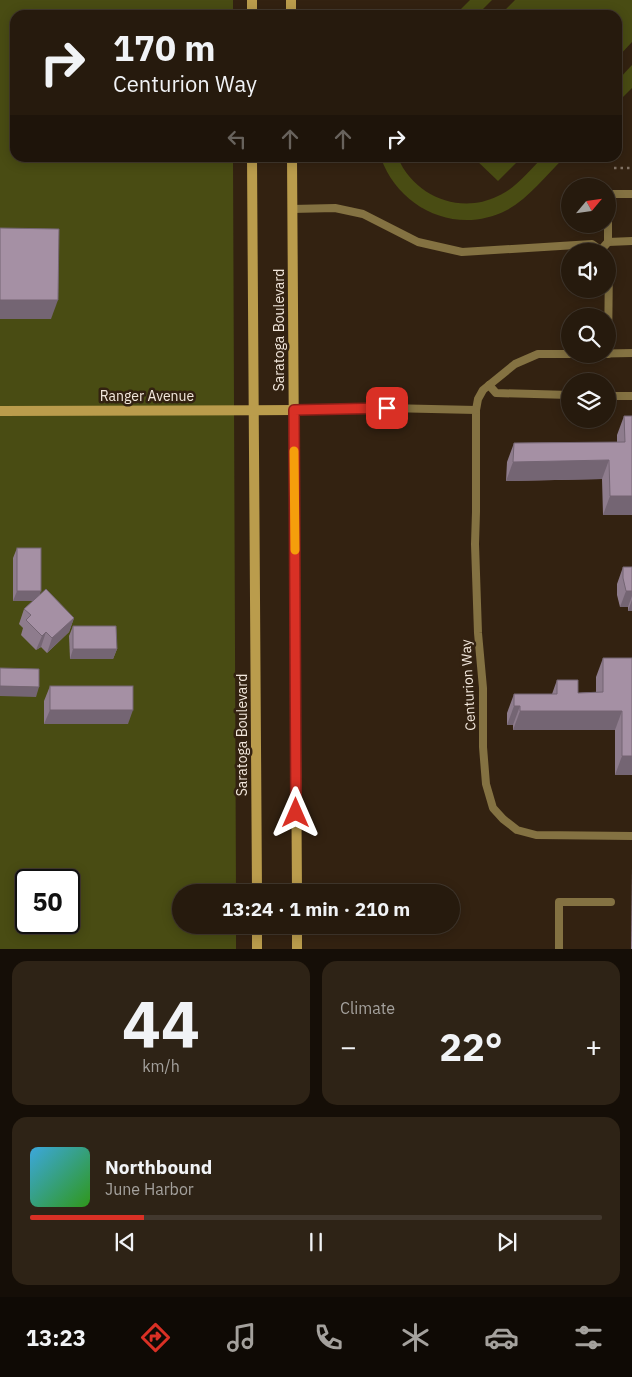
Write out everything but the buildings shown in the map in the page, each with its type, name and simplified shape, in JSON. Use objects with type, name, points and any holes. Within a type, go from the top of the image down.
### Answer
[{"type":"main road","name":"Saratoga Boulevard","points":[[252,162],[257,884]]},
{"type":"main road","name":"Saratoga Boulevard","points":[[292,162],[297,884]]},
{"type":"main road","name":"Ranger Avenue","points":[[0,410],[294,410]]},
{"type":"main road","points":[[257,934],[257,949]]},
{"type":"main road","points":[[297,934],[297,949]]},
{"type":"lane","points":[[632,194],[608,194],[608,242],[632,242]]},
{"type":"lane","points":[[292,209],[335,208],[363,214],[418,242],[462,252],[561,246]]},
{"type":"lane","points":[[616,354],[632,353]]},
{"type":"lane","name":"Centurion Way","points":[[561,354],[538,354],[515,364],[483,390],[478,398],[476,410],[475,544],[486,784],[493,808],[517,830],[536,836],[632,836]]},
{"type":"lane","points":[[489,385],[496,393],[561,395]]},
{"type":"lane","points":[[616,396],[632,396]]},
{"type":"lane","points":[[294,410],[387,408],[476,410]]},
{"type":"lane","points":[[559,949],[559,902],[611,902]]},
{"type":"path","points":[[614,168],[632,168]]},
{"type":"shaded area","points":[[0,0],[233,0],[233,10],[10,10],[10,162],[233,162],[236,884],[172,884],[172,934],[236,934],[236,949],[0,949]]},
{"type":"shaded area","points":[[470,0],[492,0],[482,10],[460,10]]},
{"type":"shaded area","points":[[515,0],[632,0],[632,42],[622,53],[622,10],[505,10]]},
{"type":"shaded area","points":[[632,65],[632,88],[622,98],[622,76]]},
{"type":"shaded area","points":[[383,162],[400,162],[415,183],[427,192],[454,202],[469,203],[483,201],[505,193],[538,162],[560,162],[530,193],[515,205],[488,217],[469,220],[450,218],[432,213],[416,204],[401,191]]},
{"type":"shaded area","points":[[478,162],[517,162],[498,181]]},
{"type":"slow traffic","points":[[294,451],[295,550]]},
{"type":"route","points":[[296,813],[294,410],[387,408]]}]
